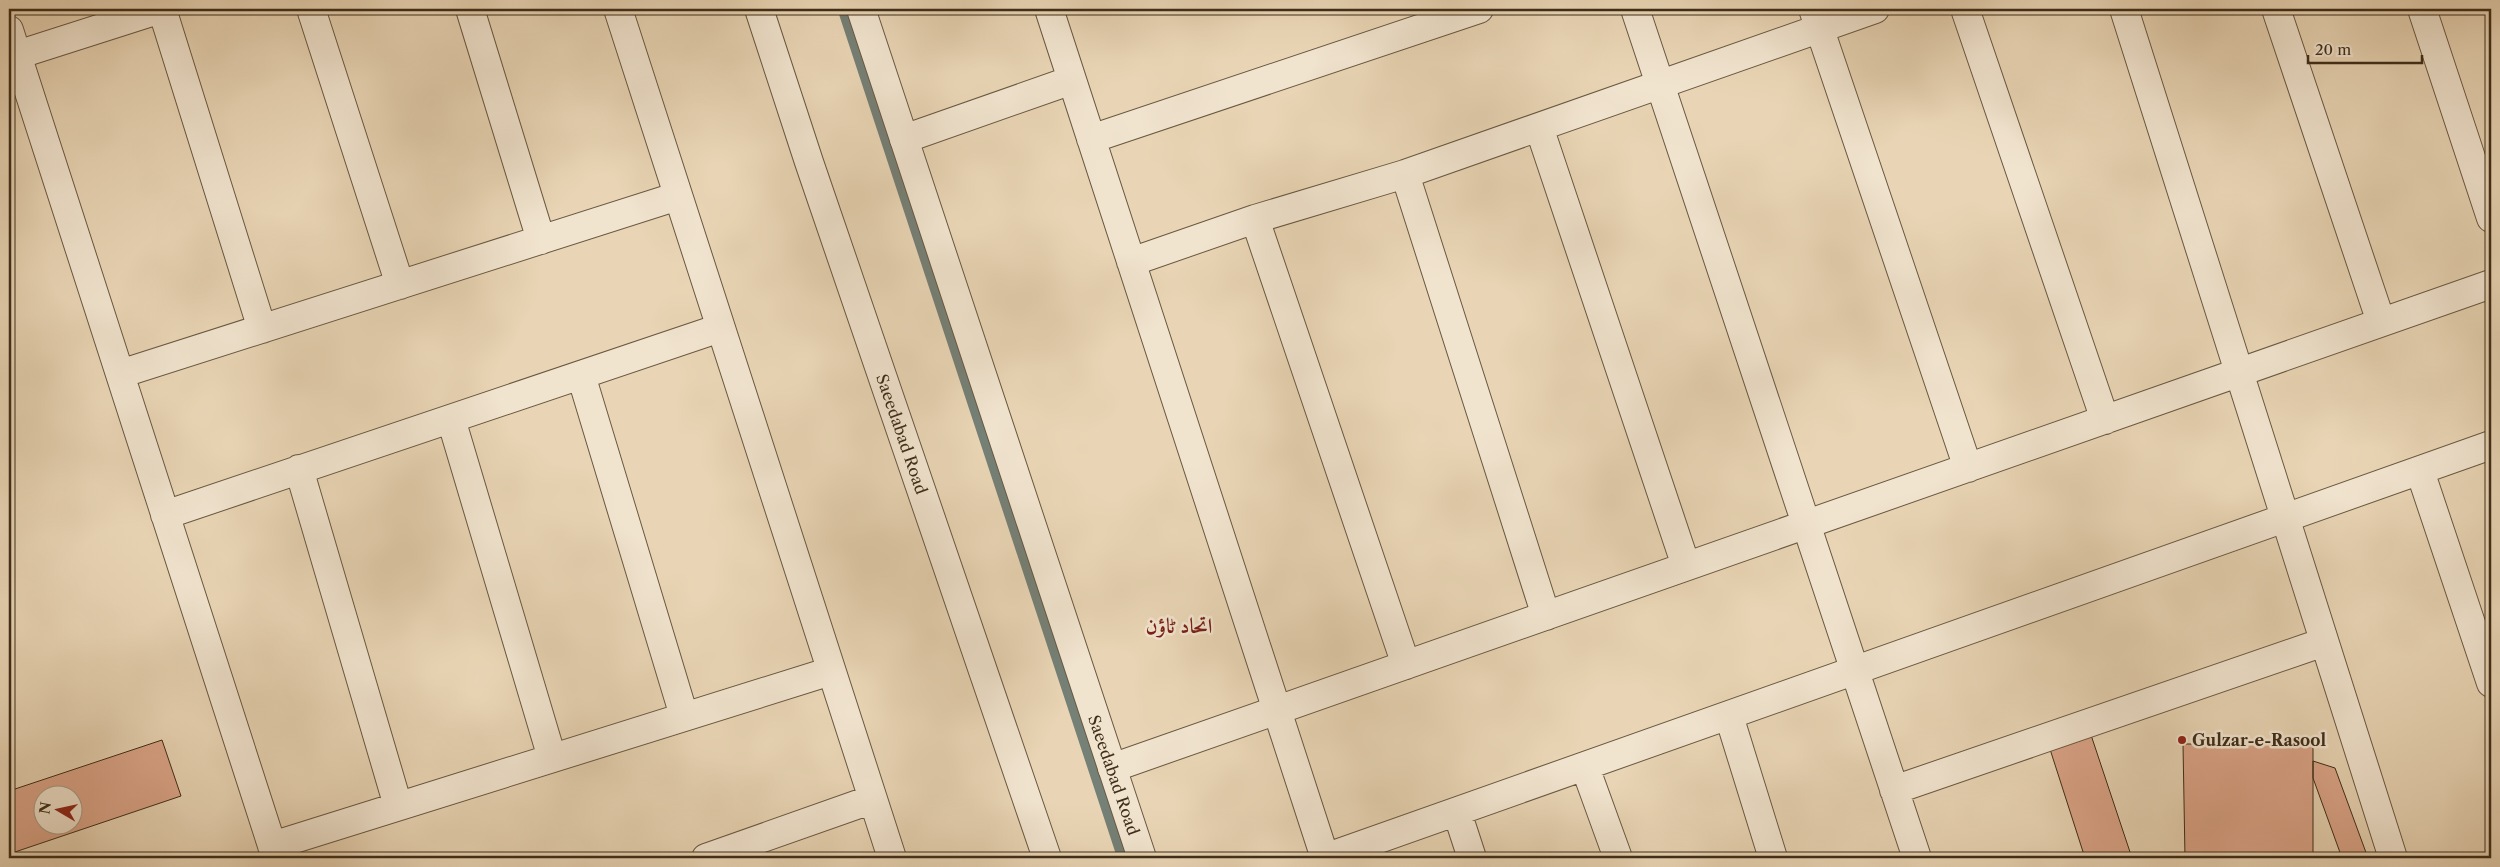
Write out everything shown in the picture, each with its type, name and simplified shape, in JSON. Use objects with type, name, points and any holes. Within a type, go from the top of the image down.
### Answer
[{"type":"street","points":[[17,55],[161,9],[262,329]]},
{"type":"street","points":[[311,9],[400,285]]},
{"type":"street","points":[[470,9],[540,240]]},
{"type":"street","points":[[618,9],[892,858]]},
{"type":"street","name":"Saeedabad Road","points":[[759,9],[812,172],[1046,858]]},
{"type":"street","name":"Saeedabad Road","points":[[861,9],[1142,858]]},
{"type":"street","points":[[1091,139],[1479,9]]},
{"type":"street","points":[[1635,9],[1917,858]]},
{"type":"street","points":[[1131,262],[1255,219],[1405,174],[1660,84],[1816,18],[1875,9]]},
{"type":"street","points":[[1965,9],[2105,420]]},
{"type":"street","points":[[2124,9],[2393,858]]},
{"type":"street","points":[[2276,9],[2381,322]]},
{"type":"street","points":[[2422,9],[2491,218]]},
{"type":"street","points":[[1052,10],[1072,80],[1325,858],[2286,520],[2491,445]]},
{"type":"street","points":[[1816,18],[1968,468]]},
{"type":"street","points":[[9,30],[274,852],[398,806],[831,671]]},
{"type":"street","points":[[904,139],[1072,80]]},
{"type":"street","points":[[1539,127],[1686,566]]},
{"type":"street","points":[[1405,174],[1546,616]]},
{"type":"street","points":[[120,374],[678,196]]},
{"type":"street","points":[[1255,219],[1406,665]]},
{"type":"street","points":[[1112,768],[2491,284]]},
{"type":"street","points":[[165,515],[720,328]]},
{"type":"street","points":[[580,375],[684,716]]},
{"type":"street","points":[[451,419],[552,758]]},
{"type":"street","points":[[300,469],[398,806]]},
{"type":"street","points":[[2420,471],[2491,682]]},
{"type":"street","points":[[1894,790],[2324,642]]},
{"type":"street","points":[[1728,716],[1773,858]]},
{"type":"street","points":[[1585,767],[1618,858]]},
{"type":"street","points":[[706,858],[873,799]]},
{"type":"street","points":[[1457,812],[1472,858]]},
{"type":"building","points":[[2091,735],[2132,858],[2085,858],[2049,746]]},
{"type":"building","points":[[162,740],[181,796],[82,829],[82,784],[32,784],[32,834],[68,834],[9,854],[9,791]]},
{"type":"building","points":[[2183,744],[2313,744],[2313,858],[2185,858]]},
{"type":"building","points":[[2313,761],[2335,768],[2368,858],[2342,858],[2313,778]]},
{"type":"waterway","points":[[843,9],[1123,858]]},
{"type":"place","name":"Gulzar-e-Rasool","points":[[2182,740]]},
{"type":"district","name":"اتحاد ٹاؤن","points":[[1179,626]]}]
